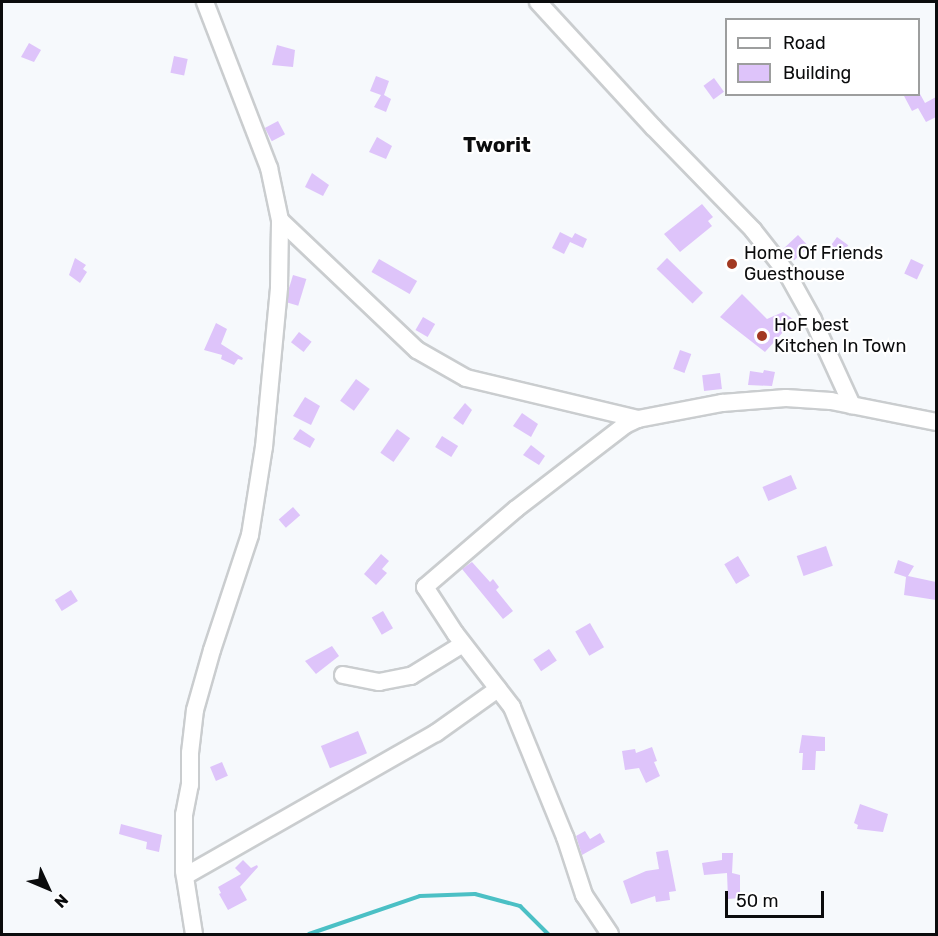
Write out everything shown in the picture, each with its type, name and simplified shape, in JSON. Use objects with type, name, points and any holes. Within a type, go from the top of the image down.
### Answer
[{"type":"street","points":[[194,934],[185,876],[184,815],[190,785],[190,753],[195,710],[250,535],[258,493],[279,298],[280,220],[269,168],[205,2]]},
{"type":"street","points":[[538,2],[645,119],[753,230],[787,273],[813,320],[852,405]]},
{"type":"street","points":[[280,220],[417,350],[444,367],[466,378],[638,419]]},
{"type":"street","points":[[610,934],[584,896],[565,837],[512,707],[463,644],[424,587],[516,509],[625,425],[638,419],[722,403],[786,398],[852,405],[936,422]]},
{"type":"street","points":[[342,675],[379,682],[411,676],[463,644]]},
{"type":"street","points":[[185,876],[436,733],[498,689]]},
{"type":"building","points":[[29,43],[41,50],[34,62],[21,57]]},
{"type":"building","points":[[277,45],[295,50],[293,67],[272,65]]},
{"type":"building","points":[[174,56],[188,59],[184,76],[170,73]]},
{"type":"building","points":[[376,76],[389,81],[384,95],[391,99],[386,112],[374,107],[381,95],[370,91]]},
{"type":"building","points":[[714,78],[724,92],[713,99],[703,86]]},
{"type":"building","points":[[920,94],[925,103],[936,97],[936,117],[926,122],[918,108],[912,111],[904,96],[920,96]]},
{"type":"building","points":[[278,121],[285,134],[272,141],[265,128]]},
{"type":"building","points":[[377,137],[392,146],[386,159],[369,152]]},
{"type":"building","points":[[312,173],[329,185],[323,196],[305,187]]},
{"type":"building","points":[[702,204],[713,217],[708,221],[712,226],[680,252],[664,234]]},
{"type":"building","points":[[560,232],[572,238],[575,233],[587,239],[583,248],[570,242],[564,254],[552,248]]},
{"type":"building","points":[[798,235],[809,247],[794,260],[783,249]]},
{"type":"building","points":[[837,237],[848,245],[841,256],[829,248]]},
{"type":"building","points":[[75,258],[86,265],[83,269],[87,272],[80,283],[69,275]]},
{"type":"building","points":[[667,258],[703,293],[693,304],[657,269]]},
{"type":"building","points":[[379,259],[417,281],[410,294],[372,272]]},
{"type":"building","points":[[911,259],[924,265],[917,279],[904,274]]},
{"type":"building","points":[[293,275],[306,279],[298,306],[285,302]]},
{"type":"building","name":"HoF best Kitchen In Town","points":[[742,294],[767,319],[783,312],[794,320],[765,352],[720,317]]},
{"type":"building","points":[[423,317],[435,324],[428,337],[416,330]]},
{"type":"building","points":[[216,323],[227,329],[221,344],[243,358],[238,359],[234,365],[221,359],[222,355],[204,350]]},
{"type":"building","points":[[299,332],[312,342],[304,352],[291,342]]},
{"type":"building","points":[[680,350],[691,354],[684,373],[673,369]]},
{"type":"building","points":[[764,370],[775,372],[772,386],[748,385],[750,371],[763,373]]},
{"type":"building","points":[[720,373],[722,389],[704,391],[702,375]]},
{"type":"building","points":[[356,379],[370,389],[354,411],[340,401]]},
{"type":"building","points":[[305,397],[320,406],[311,425],[293,416]]},
{"type":"building","points":[[465,403],[472,410],[463,425],[453,418]]},
{"type":"building","points":[[522,413],[538,424],[531,437],[513,426]]},
{"type":"building","points":[[300,429],[315,439],[310,448],[293,439]]},
{"type":"building","points":[[397,429],[410,438],[393,462],[380,453]]},
{"type":"building","points":[[442,436],[458,446],[451,457],[435,447]]},
{"type":"building","points":[[531,445],[545,456],[539,465],[523,455]]},
{"type":"building","points":[[791,475],[797,489],[768,501],[762,487]]},
{"type":"building","points":[[293,507],[300,515],[286,528],[279,519]]},
{"type":"building","points":[[826,546],[833,566],[804,576],[797,556]]},
{"type":"building","points":[[381,554],[389,561],[382,569],[387,573],[376,585],[364,574]]},
{"type":"building","points":[[738,556],[750,576],[736,584],[724,564]]},
{"type":"building","points":[[898,560],[914,566],[908,576],[936,582],[936,600],[904,595],[906,577],[894,573]]},
{"type":"building","points":[[472,562],[490,582],[493,579],[499,587],[496,590],[513,611],[503,619],[462,569]]},
{"type":"building","points":[[71,590],[78,601],[62,611],[55,600]]},
{"type":"building","points":[[383,611],[393,628],[382,635],[372,618]]},
{"type":"building","points":[[590,623],[604,647],[589,656],[575,632]]},
{"type":"building","points":[[332,646],[339,656],[316,674],[305,661]]},
{"type":"building","points":[[549,649],[557,661],[541,671],[533,660]]},
{"type":"building","points":[[358,731],[367,753],[330,768],[321,746]]},
{"type":"building","points":[[802,735],[825,737],[825,751],[816,751],[815,770],[802,770],[803,753],[799,753]]},
{"type":"building","points":[[652,747],[657,761],[654,762],[660,776],[646,783],[639,768],[625,770],[622,751],[635,749],[636,753]]},
{"type":"building","points":[[222,762],[228,776],[216,781],[210,767]]},
{"type":"building","points":[[860,804],[888,814],[883,832],[857,829],[858,825],[854,823]]},
{"type":"building","points":[[121,824],[162,835],[159,852],[146,849],[147,842],[119,834]]},
{"type":"building","points":[[585,831],[590,839],[600,833],[605,842],[582,855],[576,836]]},
{"type":"building","points":[[668,850],[676,891],[669,892],[670,900],[656,902],[655,896],[631,904],[623,881],[646,871],[659,869],[656,852]]},
{"type":"building","points":[[722,853],[733,853],[732,873],[740,875],[740,898],[728,899],[727,873],[704,875],[702,863],[722,860]]},
{"type":"building","points":[[243,860],[251,868],[257,865],[258,867],[240,887],[247,900],[228,910],[219,894],[221,893],[218,887],[241,874],[235,868]]},
{"type":"waterway","points":[[309,934],[420,896],[475,894],[520,906],[548,934]]},
{"type":"place","name":"Home Of Friends Guesthouse","points":[[732,264]]},
{"type":"place","name":"HoF best Kitchen In Town","points":[[762,336]]},
{"type":"district","name":"Tworit","points":[[497,145]]}]
